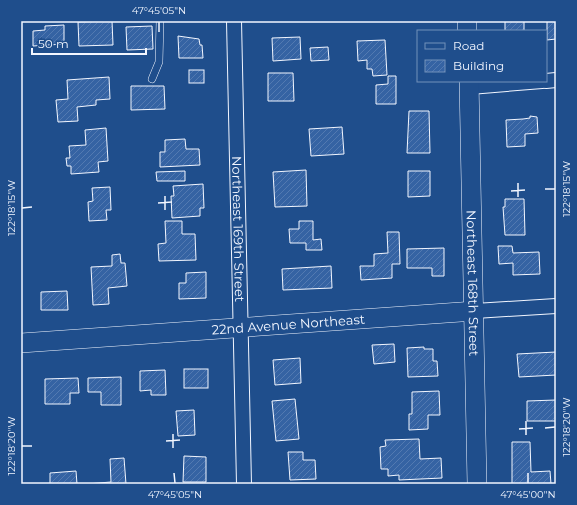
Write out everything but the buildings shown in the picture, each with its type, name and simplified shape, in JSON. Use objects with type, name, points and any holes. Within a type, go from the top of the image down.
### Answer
[{"type":"street","name":"Northeast 169th Street","points":[[234,21],[244,484]]},
{"type":"street","points":[[470,84],[518,82]]},
{"type":"street","name":"Northeast 168th Street","points":[[470,84],[477,484]]},
{"type":"street","name":"22nd Avenue Northeast","points":[[21,343],[556,306]]},
{"type":"lane","points":[[152,78],[160,62],[160,21]]}]
